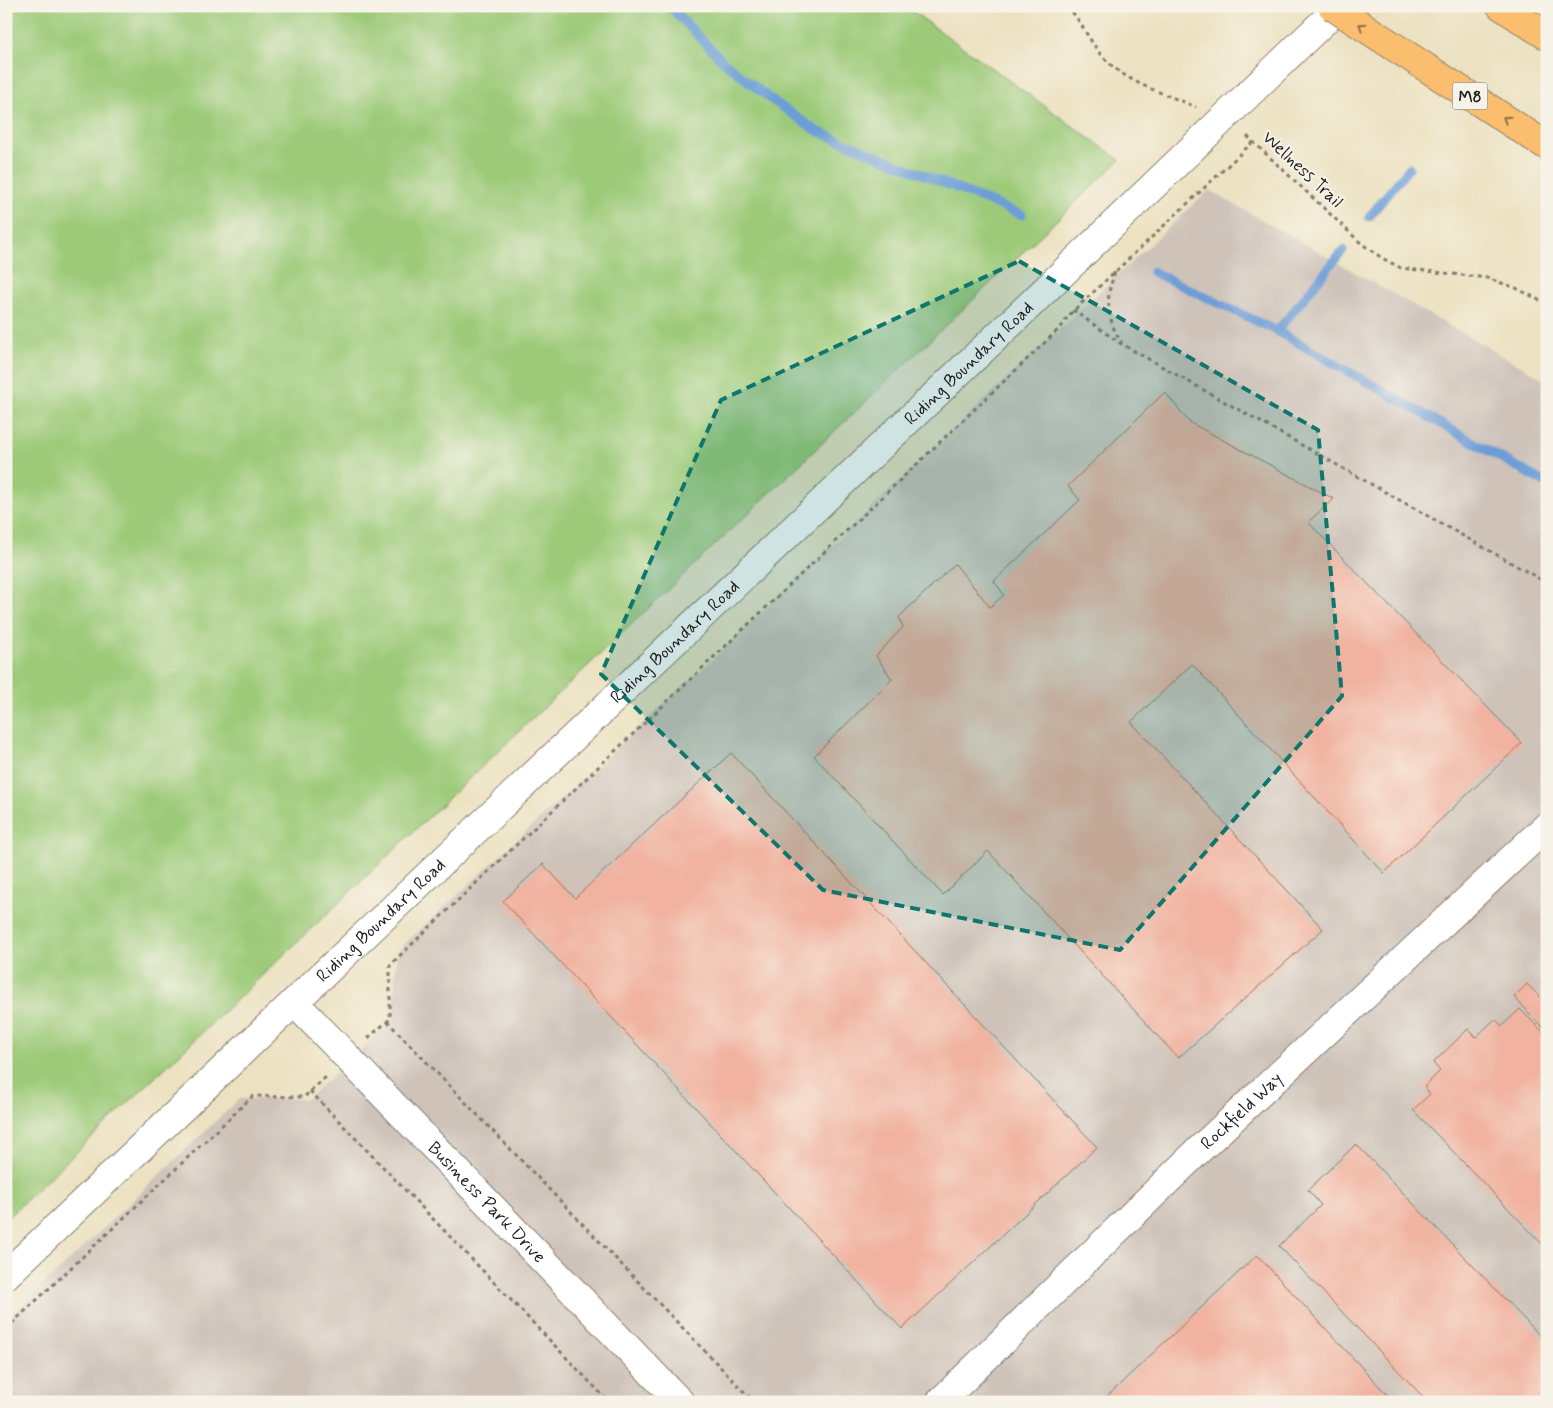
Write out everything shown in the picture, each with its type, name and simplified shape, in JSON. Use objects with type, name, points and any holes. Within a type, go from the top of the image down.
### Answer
[{"type":"highway","name":"M8","points":[[1332,6],[1547,146]]},
{"type":"highway","points":[[1501,6],[1547,36]]},
{"type":"street","name":"Riding Boundary Road","points":[[6,1275],[1046,289],[1340,6]]},
{"type":"street","name":"Rockfield Way","points":[[940,1402],[1199,1150],[1547,826]]},
{"type":"street","name":"Business Park Drive","points":[[294,1002],[680,1402]]},
{"type":"path","name":"Wellness Trail","points":[[1067,6],[1098,52],[1119,72],[1134,81],[1223,118],[1254,142],[1362,244],[1382,258],[1401,268],[1487,278],[1516,288],[1547,304]]},
{"type":"path","points":[[6,1329],[253,1096],[304,1097],[390,1019],[390,965],[1062,326],[1074,310],[1254,142]]},
{"type":"path","points":[[1116,271],[1109,290],[1110,310],[1113,329],[1118,339],[1126,346]]},
{"type":"path","points":[[1046,289],[1126,346],[1547,583]]},
{"type":"path","points":[[387,1021],[754,1402]]},
{"type":"path","points":[[310,1091],[610,1402]]},
{"type":"highlighted area","points":[[1019,261],[1318,430],[1342,696],[1120,950],[823,890],[601,674],[721,400]]},
{"type":"shaded area","points":[[1209,190],[1547,381],[1547,1402],[6,1402],[6,1321],[239,1099],[307,1099],[393,1020],[397,951],[716,656],[1039,348]]},
{"type":"green space","points":[[6,6],[905,6],[1120,160],[6,1219]]},
{"type":"building","points":[[1165,392],[1189,422],[1334,499],[1308,522],[1522,743],[1384,873],[1192,664],[1131,722],[1323,929],[1178,1058],[988,851],[943,895],[814,756],[892,679],[876,656],[903,627],[899,617],[955,564],[990,607],[1004,595],[994,581],[1080,500],[1068,486]]},
{"type":"building","points":[[731,753],[1097,1147],[902,1329],[503,901],[543,864],[575,898]]},
{"type":"building","points":[[1527,984],[1547,1004],[1547,1032],[1514,997]]},
{"type":"building","points":[[1520,1009],[1547,1036],[1547,1249],[1413,1110],[1430,1094],[1424,1087],[1440,1071],[1433,1063],[1468,1029],[1476,1037],[1495,1019],[1502,1026]]},
{"type":"building","points":[[1356,1144],[1547,1343],[1547,1391],[1535,1402],[1428,1402],[1279,1246],[1321,1205],[1308,1190]]},
{"type":"building","points":[[1257,1255],[1394,1402],[1101,1402]]},
{"type":"waterway","points":[[669,6],[723,61],[769,98],[817,131],[1022,215]]},
{"type":"waterway","points":[[1369,217],[1409,168]]},
{"type":"waterway","points":[[1277,331],[1343,250]]},
{"type":"waterway","points":[[1153,272],[1277,331],[1547,484]]}]
